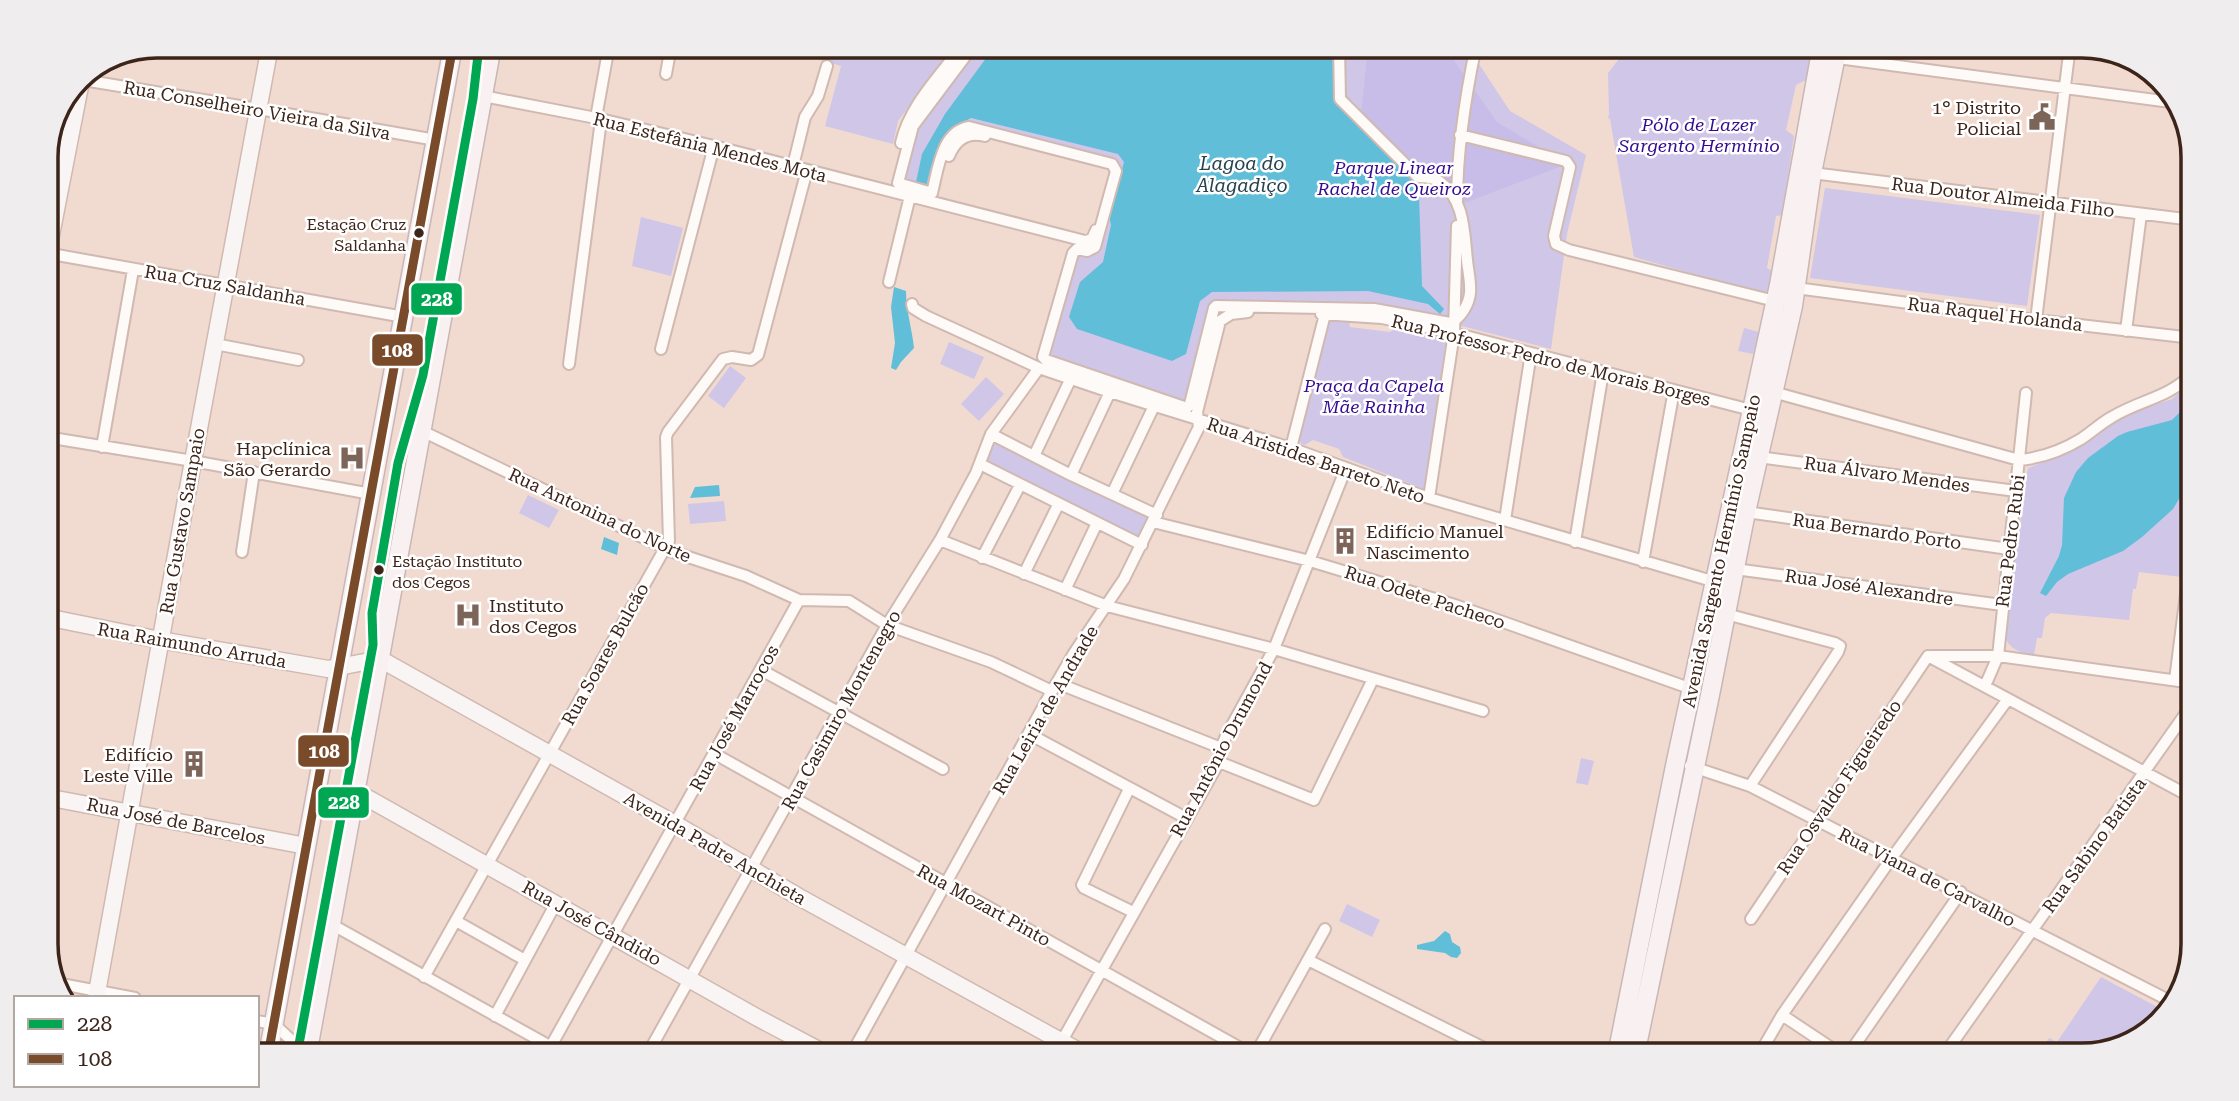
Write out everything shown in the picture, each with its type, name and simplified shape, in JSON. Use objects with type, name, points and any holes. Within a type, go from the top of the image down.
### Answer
[{"type":"main road","points":[[267,1043],[265,1022],[306,846],[451,58]]},
{"type":"main road","points":[[309,1043],[490,58]]},
{"type":"main road","name":"Avenida Sargento Hermínio Sampaio","points":[[1638,1043],[1726,614],[1727,579],[1751,410],[1827,58]]},
{"type":"main road","name":"Avenida Sargento Hermínio Sampaio","points":[[1619,1043],[1692,689],[1746,512],[1796,288],[1828,58]]},
{"type":"street","name":"Rua Gustavo Sampaio","points":[[96,994],[192,461],[269,58]]},
{"type":"street","points":[[569,364],[607,58]]},
{"type":"street","points":[[666,74],[669,58]]},
{"type":"street","points":[[890,191],[908,121],[953,58]]},
{"type":"street","points":[[963,58],[913,126],[899,184],[932,193],[941,154],[948,141],[960,128],[969,127],[1112,164],[1116,171],[1095,247],[1087,251],[1077,249],[1073,253],[1044,359],[1187,408],[1216,306],[1374,309],[1450,323],[1455,321]]},
{"type":"street","points":[[1339,58],[1340,99],[1418,177],[1430,177],[1439,181],[1457,205]]},
{"type":"street","points":[[1429,498],[1454,333],[1460,135],[1474,58]]},
{"type":"street","points":[[1872,58],[2065,89],[2165,101]]},
{"type":"street","points":[[2036,320],[2069,58]]},
{"type":"street","points":[[793,166],[805,117],[818,96],[827,66]]},
{"type":"street","name":"Rua Conselheiro Vieira da Silva","points":[[92,81],[436,140]]},
{"type":"street","name":"Rua Estefânia Mendes Mota","points":[[483,96],[714,146],[1070,237]]},
{"type":"street","points":[[58,195],[77,97]]},
{"type":"street","points":[[936,203],[945,163],[953,146],[970,134],[1106,168],[1110,177],[1092,239],[1085,241],[1070,237]]},
{"type":"street","points":[[1460,135],[1566,161],[1569,164],[1554,236],[1556,244],[1569,250],[1775,301]]},
{"type":"street","points":[[661,349],[714,146]]},
{"type":"street","name":"Rua Soares Bulcão","points":[[424,977],[669,541],[668,432],[723,359],[732,357],[751,360],[758,355],[807,170]]},
{"type":"street","name":"Rua Doutor Almeida Filho","points":[[1812,173],[2181,219]]},
{"type":"street","points":[[890,282],[910,196]]},
{"type":"street","points":[[2126,331],[2141,214]]},
{"type":"street","name":"Rua Casimiro Montenegro","points":[[654,1043],[887,625],[940,540],[980,464],[991,435],[1036,367],[1070,237]]},
{"type":"street","name":"Rua Cruz Saldanha","points":[[58,258],[225,284],[404,317]]},
{"type":"street","points":[[102,447],[133,270]]},
{"type":"street","name":"Rua Raquel Holanda","points":[[1796,288],[2181,337]]},
{"type":"street","name":"Rua Aristides Barreto Neto","points":[[912,304],[913,308],[926,316],[1036,367],[1110,392],[1291,448],[1429,498],[1643,562],[1727,579]]},
{"type":"street","name":"Rua Professor Pedro de Morais Borges","points":[[1225,317],[1244,312],[1382,318],[1454,333],[1751,410]]},
{"type":"street","points":[[1291,448],[1325,314]]},
{"type":"street","name":"Rua Leiria de Andrade","points":[[858,1043],[1074,653],[1107,606],[1142,545],[1199,427],[1197,411],[1219,325],[1225,317]]},
{"type":"street","points":[[215,344],[298,360]]},
{"type":"street","points":[[1505,520],[1531,354]]},
{"type":"street","points":[[1575,542],[1603,372]]},
{"type":"street","points":[[1034,456],[1071,378]]},
{"type":"street","points":[[1773,392],[2019,460],[2070,445],[2113,416],[2166,394],[2181,384]]},
{"type":"street","points":[[1643,562],[1674,390]]},
{"type":"street","points":[[1071,475],[1110,392]]},
{"type":"street","name":"Rua Pedro Rubi","points":[[1985,687],[1998,656],[2026,393]]},
{"type":"street","points":[[1112,494],[1154,406]]},
{"type":"street","name":"Rua Antonina do Norte","points":[[422,431],[665,549],[746,576],[799,600],[849,601],[887,625],[1221,748]]},
{"type":"street","name":"Rua Odete Pacheco","points":[[991,435],[1155,518],[1310,561],[1466,609],[1692,689]]},
{"type":"street","points":[[58,439],[371,494]]},
{"type":"street","name":"Rua Álvaro Mendes","points":[[1758,457],[2016,491]]},
{"type":"street","points":[[980,464],[1142,545]]},
{"type":"street","name":"Rua Antônio Drumond","points":[[1061,1043],[1219,762],[1221,748],[1274,649],[1346,468]]},
{"type":"street","points":[[242,552],[254,472]]},
{"type":"street","points":[[982,558],[1020,485]]},
{"type":"street","points":[[1024,574],[1058,505]]},
{"type":"street","name":"Rua Bernardo Porto","points":[[1746,512],[2009,549]]},
{"type":"street","points":[[1065,590],[1097,523]]},
{"type":"street","points":[[940,540],[1107,606],[1274,649],[1483,711]]},
{"type":"street","name":"Rua José Alexandre","points":[[1727,579],[2002,605]]},
{"type":"street","name":"Rua José Marrocos","points":[[553,1043],[799,600]]},
{"type":"street","points":[[1726,614],[1839,645],[1838,652],[1749,786]]},
{"type":"street","name":"Rua Raimundo Arruda","points":[[58,619],[328,669],[339,667]]},
{"type":"street","points":[[2175,680],[2181,639]]},
{"type":"street","points":[[1928,656],[1998,656],[2181,681]]},
{"type":"street","points":[[1928,656],[2181,792]]},
{"type":"street","name":"Rua Osvaldo Figueiredo","points":[[1751,919],[1928,656]]},
{"type":"street","points":[[339,667],[380,659]]},
{"type":"street","name":"Avenida Padre Anchieta","points":[[380,659],[906,955],[1050,1043]]},
{"type":"street","points":[[761,670],[943,769]]},
{"type":"street","points":[[1219,762],[1314,800],[1373,679]]},
{"type":"street","points":[[1766,1043],[1782,1015],[2008,699]]},
{"type":"street","name":"Rua Sabino Batista","points":[[1953,1043],[2181,721]]},
{"type":"street","points":[[1029,734],[1186,818]]},
{"type":"street","name":"Rua Mozart Pinto","points":[[715,754],[1233,1043]]},
{"type":"street","name":"Rua Viana de Carvalho","points":[[1676,761],[1749,786],[2165,999]]},
{"type":"street","points":[[1129,789],[1082,885],[1133,912]]},
{"type":"street","name":"Rua José Cândido","points":[[355,791],[805,1043]]},
{"type":"street","name":"Rua José de Barcelos","points":[[58,799],[306,846]]},
{"type":"street","points":[[1856,1043],[1961,892]]},
{"type":"street","points":[[495,1016],[556,903]]},
{"type":"street","points":[[456,921],[525,960]]},
{"type":"street","points":[[331,924],[495,1016],[536,1043]]},
{"type":"street","points":[[1261,1043],[1325,929]]},
{"type":"street","points":[[1308,960],[1474,1043]]},
{"type":"street","points":[[67,985],[96,994],[116,996]]},
{"type":"street","points":[[1782,1015],[1824,1043]]},
{"type":"street","points":[[265,1022],[292,1043]]},
{"type":"green space","points":[[813,58],[946,58],[898,121],[893,144],[825,126],[841,66]]},
{"type":"green space","name":"Parque Linear Rachel de Queiroz","points":[[965,58],[1475,58],[1510,111],[1586,155],[1567,234],[1551,349],[1450,323],[1220,305],[1190,404],[1046,360],[1073,253],[1087,251],[1115,168],[974,127],[948,141],[932,193],[901,185],[910,136]]},
{"type":"green space","name":"Pólo de Lazer Sargento Hermínio","points":[[1620,58],[1811,58],[1806,80],[1796,85],[1786,130],[1794,136],[1782,215],[1776,216],[1767,268],[1774,272],[1771,288],[1763,294],[1634,257],[1608,118],[1608,73]]},
{"type":"green space","points":[[1825,188],[2040,215],[2027,306],[1810,278]]},
{"type":"green space","points":[[641,217],[683,228],[671,276],[632,266]]},
{"type":"green space","name":"Praça da Capela Mãe Rainha","points":[[1330,319],[1349,321],[1350,327],[1390,332],[1398,326],[1442,334],[1446,338],[1424,489],[1343,457],[1339,449],[1313,440],[1305,445],[1301,444],[1299,437]]},
{"type":"green space","points":[[1744,328],[1759,332],[1753,354],[1738,351]]},
{"type":"green space","points":[[949,342],[984,357],[974,379],[940,364]]},
{"type":"green space","points":[[730,366],[746,378],[724,408],[708,396]]},
{"type":"green space","points":[[986,377],[1004,394],[979,421],[961,404]]},
{"type":"green space","points":[[2181,391],[2181,577],[2139,572],[2136,589],[2133,589],[2129,620],[2051,613],[2045,618],[2042,638],[2037,638],[2034,655],[2016,650],[2004,635],[2028,468],[2070,452],[2119,417],[2172,399]]},
{"type":"green space","points":[[993,443],[999,443],[1149,520],[1139,537],[990,463],[986,457]]},
{"type":"green space","points":[[528,495],[559,510],[549,528],[519,513]]},
{"type":"green space","points":[[724,501],[726,521],[690,524],[688,504]]},
{"type":"green space","points":[[1581,758],[1594,761],[1588,785],[1576,783]]},
{"type":"green space","points":[[1347,904],[1380,920],[1372,937],[1339,921]]},
{"type":"green space","points":[[2101,977],[2158,1007],[2143,1023],[2120,1036],[2096,1042],[2046,1043],[2049,1038],[2057,1042]]},
{"type":"shaded area","points":[[1367,58],[1452,58],[1497,122],[1567,164],[1462,204],[1444,178],[1418,175],[1361,115]]},
{"type":"water","name":"Lagoa do Alagadiço","points":[[986,58],[1334,58],[1335,99],[1415,182],[1419,194],[1422,286],[1444,309],[1440,314],[1428,304],[1368,291],[1212,292],[1200,301],[1186,354],[1172,361],[1077,329],[1069,317],[1080,282],[1103,262],[1111,225],[1109,216],[1124,162],[1118,154],[971,118],[953,130],[941,145],[927,184],[916,182],[922,154],[945,114]]},
{"type":"water","points":[[894,287],[906,291],[914,348],[896,370],[891,368],[895,343],[891,307]]},
{"type":"water","points":[[2181,411],[2181,496],[2173,509],[2123,551],[2068,574],[2057,582],[2046,596],[2040,593],[2059,556],[2064,498],[2076,472],[2088,458],[2118,436],[2172,420]]},
{"type":"water","points":[[719,485],[720,496],[690,498],[695,487]]},
{"type":"water","points":[[604,537],[619,543],[617,555],[601,549]]},
{"type":"water","points":[[1445,931],[1450,934],[1452,942],[1460,947],[1461,953],[1457,958],[1445,953],[1417,949],[1417,945],[1434,941]]},
{"type":"transit line","name":"108","points":[[270,1043],[451,58]]},
{"type":"transit line","name":"228","points":[[299,1043],[373,645],[372,613],[398,463],[423,375],[473,99],[478,58]]},
{"type":"place","name":"1° Distrito Policial","points":[[2042,117]]},
{"type":"place","name":"Estação Cruz Saldanha","points":[[419,233]]},
{"type":"place","name":"Hapclínica São Gerardo","points":[[352,458]]},
{"type":"place","name":"Edifício Manuel Nascimento","points":[[1345,541]]},
{"type":"place","name":"Estação Instituto dos Cegos","points":[[379,570]]},
{"type":"place","name":"Instituto dos Cegos","points":[[468,615]]},
{"type":"place","name":"Edifício Leste Ville","points":[[194,764]]}]
